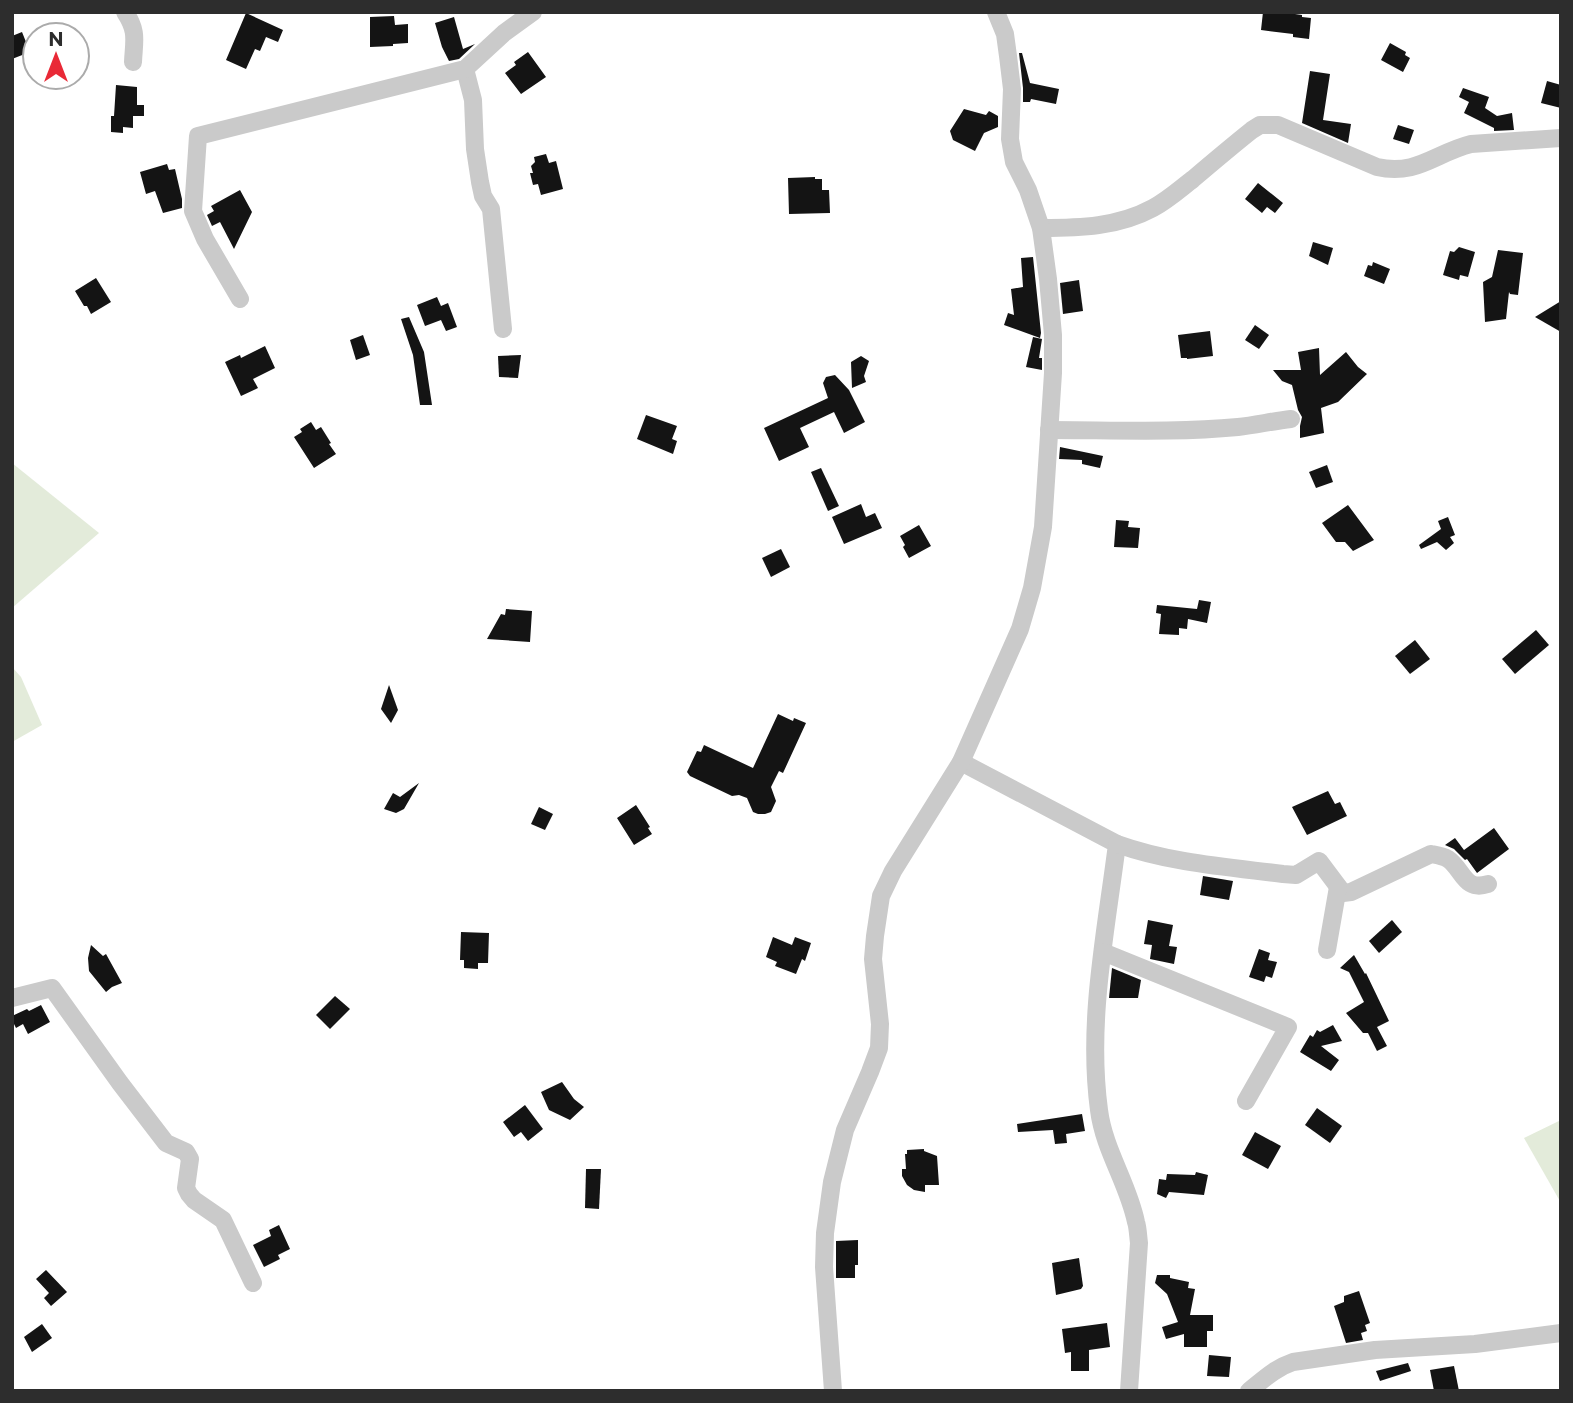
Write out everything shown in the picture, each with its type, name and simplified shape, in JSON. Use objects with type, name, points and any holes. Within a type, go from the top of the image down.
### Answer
[{"type":"street","points":[[125,12],[134,26],[133,62]]},
{"type":"street","points":[[240,299],[205,239],[193,211],[198,136],[465,69],[504,33],[533,12]]},
{"type":"street","points":[[833,1391],[824,1267],[825,1233],[832,1182],[845,1130],[879,1048],[880,1024],[873,959],[881,896],[961,762],[1020,629],[1032,589],[1042,527],[1053,373],[1048,279],[1041,228],[1028,190],[1014,162],[1010,139],[1012,89],[1004,34],[996,12]]},
{"type":"street","points":[[465,69],[473,100],[475,149],[480,182],[483,196],[491,209],[503,329]]},
{"type":"street","points":[[1041,228],[1082,228],[1105,224],[1131,218],[1153,208],[1261,125],[1278,125],[1390,170],[1411,169],[1471,144],[1561,138]]},
{"type":"street","points":[[1049,430],[1200,429],[1291,419]]},
{"type":"street","points":[[961,762],[1117,844],[1145,854],[1296,875],[1319,861],[1343,893],[1351,892],[1431,854],[1448,859],[1469,883],[1480,887],[1488,884]]},
{"type":"street","points":[[1117,844],[1097,992],[1095,1039],[1099,1110],[1105,1140],[1136,1221],[1139,1243],[1129,1391]]},
{"type":"street","points":[[1327,950],[1338,887]]},
{"type":"street","points":[[1103,952],[1288,1027],[1246,1101]]},
{"type":"street","points":[[12,998],[52,988],[166,1143],[186,1152],[190,1159],[186,1188],[194,1200],[223,1220],[253,1283]]},
{"type":"street","points":[[1249,1391],[1276,1369],[1293,1362],[1375,1350],[1475,1344],[1561,1333]]},
{"type":"green space","points":[[12,463],[99,533],[12,608]]},
{"type":"green space","points":[[12,667],[21,677],[42,725],[12,742]]},
{"type":"green space","points":[[1561,1120],[1561,1203],[1524,1138]]},
{"type":"building","points":[[1263,12],[1295,12],[1302,17],[1311,18],[1309,39],[1261,30]]},
{"type":"building","points":[[246,13],[283,30],[278,42],[266,37],[260,51],[255,49],[246,69],[226,60]]},
{"type":"building","points":[[394,16],[395,25],[408,24],[408,43],[370,47],[370,17]]},
{"type":"building","points":[[454,17],[463,49],[475,44],[459,59],[449,61],[435,23]]},
{"type":"building","points":[[21,32],[21,56],[12,59],[12,36]]},
{"type":"building","points":[[1390,43],[1406,52],[1405,55],[1410,58],[1403,72],[1381,60]]},
{"type":"building","points":[[528,52],[546,77],[521,94],[505,73]]},
{"type":"building","points":[[1019,53],[1022,53],[1030,83],[1059,89],[1056,104],[1031,99],[1030,102],[1023,102]]},
{"type":"building","points":[[1310,71],[1330,74],[1323,120],[1351,124],[1348,143],[1302,123]]},
{"type":"building","points":[[1547,81],[1561,85],[1561,108],[1541,103]]},
{"type":"building","points":[[116,85],[137,87],[137,105],[144,105],[144,116],[133,116],[133,128],[123,127],[123,133],[111,132]]},
{"type":"building","points":[[1463,88],[1489,97],[1485,108],[1497,116],[1512,113],[1514,130],[1494,131],[1494,128],[1464,113],[1469,102],[1459,97]]},
{"type":"building","points":[[964,109],[986,115],[989,111],[998,116],[998,127],[984,133],[975,151],[953,140],[950,131]]},
{"type":"building","points":[[1398,125],[1414,130],[1409,144],[1393,139]]},
{"type":"building","points":[[546,154],[549,163],[556,161],[563,189],[541,195],[538,184],[533,185],[530,173],[533,173],[531,166],[535,162],[534,157]]},
{"type":"building","points":[[167,164],[169,170],[175,169],[182,208],[163,213],[155,191],[146,194],[140,172]]},
{"type":"building","points":[[788,178],[822,179],[822,190],[829,190],[830,213],[789,214]]},
{"type":"building","points":[[1258,183],[1283,203],[1275,213],[1267,207],[1262,213],[1245,199]]},
{"type":"building","points":[[240,190],[252,212],[234,249],[220,222],[212,226],[207,215],[214,211],[211,206]]},
{"type":"building","points":[[1313,242],[1333,248],[1328,265],[1309,256]]},
{"type":"building","points":[[1459,247],[1475,252],[1468,277],[1460,275],[1459,280],[1443,275],[1450,251],[1454,252]]},
{"type":"building","points":[[1498,250],[1523,253],[1518,295],[1509,292],[1506,319],[1485,322],[1483,282],[1492,277]]},
{"type":"building","points":[[1033,257],[1040,338],[1004,325],[1008,313],[1014,315],[1011,289],[1023,287],[1021,258]]},
{"type":"building","points":[[1373,262],[1390,269],[1384,284],[1364,276],[1368,265],[1372,266]]},
{"type":"building","points":[[96,278],[111,302],[91,314],[75,291]]},
{"type":"building","points":[[1079,280],[1083,311],[1063,314],[1060,283]]},
{"type":"building","points":[[437,297],[441,306],[448,303],[457,327],[446,331],[441,320],[425,326],[417,305]]},
{"type":"building","points":[[1561,301],[1561,332],[1535,317]]},
{"type":"building","points":[[409,317],[424,352],[432,405],[420,405],[413,355],[401,319]]},
{"type":"building","points":[[1255,325],[1269,335],[1259,349],[1245,340]]},
{"type":"building","points":[[1210,331],[1213,356],[1181,358],[1178,335]]},
{"type":"building","points":[[363,335],[370,355],[356,360],[350,340]]},
{"type":"building","points":[[1033,337],[1042,339],[1039,358],[1042,358],[1042,370],[1026,367]]},
{"type":"building","points":[[265,346],[275,368],[253,379],[258,388],[241,396],[225,362],[240,355],[241,358]]},
{"type":"building","points":[[1319,348],[1320,375],[1346,352],[1367,374],[1338,402],[1321,408],[1324,433],[1300,438],[1302,417],[1292,385],[1282,381],[1273,370],[1301,370],[1298,352]]},
{"type":"building","points":[[521,355],[518,378],[499,377],[498,356]]},
{"type":"building","points":[[861,356],[869,361],[864,376],[866,382],[852,388],[851,362]]},
{"type":"building","points":[[835,375],[849,390],[865,422],[844,433],[834,412],[800,428],[809,447],[779,461],[764,428],[828,398],[823,383],[826,377]]},
{"type":"building","points":[[646,415],[677,426],[672,439],[677,441],[673,454],[637,439]]},
{"type":"building","points":[[311,422],[316,430],[321,427],[336,454],[314,468],[294,437]]},
{"type":"building","points":[[1060,447],[1103,456],[1100,468],[1082,464],[1082,460],[1059,459]]},
{"type":"building","points":[[1327,465],[1333,482],[1316,488],[1309,472]]},
{"type":"building","points":[[821,468],[839,506],[828,511],[811,472]]},
{"type":"building","points":[[861,504],[866,517],[875,513],[882,528],[844,544],[832,517]]},
{"type":"building","points":[[1348,505],[1374,540],[1353,551],[1345,542],[1336,542],[1322,523]]},
{"type":"building","points":[[1448,517],[1455,535],[1450,537],[1454,543],[1446,550],[1437,542],[1421,549],[1419,545],[1441,529],[1438,521]]},
{"type":"building","points":[[1116,520],[1129,521],[1128,527],[1140,528],[1138,548],[1114,547]]},
{"type":"building","points":[[919,525],[931,546],[909,558],[900,536]]},
{"type":"building","points":[[781,549],[790,567],[771,577],[762,558]]},
{"type":"building","points":[[1199,600],[1211,602],[1207,623],[1188,619],[1187,629],[1179,628],[1179,635],[1159,634],[1161,614],[1156,613],[1157,605],[1197,609]]},
{"type":"building","points":[[506,609],[532,611],[530,642],[487,639],[501,614],[505,615]]},
{"type":"building","points":[[1536,630],[1549,645],[1515,674],[1502,659]]},
{"type":"building","points":[[1415,640],[1430,659],[1410,674],[1395,656]]},
{"type":"building","points":[[389,685],[398,710],[391,723],[381,709]]},
{"type":"building","points":[[778,714],[806,723],[783,773],[779,771],[771,787],[776,801],[771,812],[753,812],[747,798],[732,796],[690,776],[687,772],[697,751],[701,752],[704,745],[753,768]]},
{"type":"building","points":[[419,783],[404,809],[396,813],[384,809],[393,793],[400,797]]},
{"type":"building","points":[[1328,791],[1335,804],[1340,802],[1347,816],[1307,835],[1292,807]]},
{"type":"building","points":[[636,805],[652,834],[634,845],[617,818]]},
{"type":"building","points":[[539,807],[553,814],[545,830],[531,824]]},
{"type":"building","points":[[1494,828],[1509,849],[1477,873],[1467,859],[1445,845],[1455,838],[1464,850]]},
{"type":"building","points":[[1203,876],[1233,881],[1229,900],[1200,895]]},
{"type":"building","points":[[1148,920],[1173,925],[1169,946],[1177,947],[1174,964],[1150,959],[1152,945],[1144,944]]},
{"type":"building","points":[[1392,920],[1402,932],[1379,953],[1369,941]]},
{"type":"building","points":[[461,932],[489,933],[488,963],[478,963],[478,969],[464,968],[464,960],[460,960]]},
{"type":"building","points":[[773,937],[792,945],[795,937],[811,943],[805,961],[802,959],[796,974],[775,966],[777,962],[766,957]]},
{"type":"building","points":[[91,945],[103,956],[106,954],[122,983],[106,992],[89,971]]},
{"type":"building","points":[[1259,949],[1270,953],[1268,960],[1277,962],[1272,978],[1266,976],[1264,982],[1249,977]]},
{"type":"building","points":[[1354,955],[1366,973],[1389,1021],[1377,1027],[1387,1046],[1377,1051],[1368,1033],[1363,1033],[1346,1013],[1364,1002],[1349,972],[1340,968]]},
{"type":"building","points":[[1112,968],[1141,980],[1138,998],[1109,998]]},
{"type":"building","points":[[335,996],[350,1009],[330,1029],[316,1015]]},
{"type":"building","points":[[41,1005],[50,1022],[28,1034],[23,1024],[16,1028],[12,1016]]},
{"type":"building","points":[[1333,1025],[1342,1041],[1321,1046],[1339,1060],[1331,1071],[1300,1052],[1310,1035],[1313,1037],[1317,1030],[1320,1032]]},
{"type":"building","points":[[562,1082],[574,1099],[584,1107],[570,1120],[549,1110],[541,1092]]},
{"type":"building","points":[[525,1105],[543,1129],[528,1141],[521,1132],[514,1137],[503,1122]]},
{"type":"building","points":[[1317,1108],[1342,1126],[1330,1143],[1305,1125]]},
{"type":"building","points":[[1082,1114],[1085,1131],[1066,1134],[1067,1143],[1055,1144],[1053,1130],[1018,1132],[1017,1124]]},
{"type":"building","points":[[1255,1132],[1281,1146],[1268,1169],[1242,1155]]},
{"type":"building","points":[[924,1149],[937,1156],[939,1185],[925,1185],[925,1192],[914,1190],[902,1176],[902,1169],[906,1169],[907,1150]]},
{"type":"building","points":[[586,1169],[601,1169],[599,1209],[585,1208]]},
{"type":"building","points":[[1196,1172],[1208,1175],[1204,1195],[1169,1192],[1166,1198],[1157,1194],[1159,1179],[1166,1180],[1167,1174],[1195,1175]]},
{"type":"building","points":[[279,1225],[290,1249],[278,1255],[280,1259],[264,1267],[253,1245],[271,1236],[269,1230]]},
{"type":"building","points":[[858,1240],[855,1278],[836,1278],[836,1241]]},
{"type":"building","points":[[1079,1258],[1083,1286],[1081,1289],[1056,1295],[1052,1263]]},
{"type":"building","points":[[46,1270],[67,1292],[51,1306],[44,1298],[49,1293],[36,1279]]},
{"type":"building","points":[[1157,1275],[1170,1275],[1170,1278],[1189,1282],[1188,1288],[1195,1289],[1190,1315],[1213,1315],[1213,1331],[1207,1331],[1207,1347],[1184,1347],[1184,1334],[1166,1339],[1162,1327],[1178,1322],[1167,1294],[1155,1283]]},
{"type":"building","points":[[1359,1291],[1370,1323],[1365,1325],[1367,1331],[1361,1333],[1363,1340],[1346,1343],[1334,1306],[1344,1302],[1344,1296]]},
{"type":"building","points":[[1107,1323],[1110,1347],[1089,1350],[1089,1371],[1071,1371],[1071,1352],[1065,1353],[1062,1329]]},
{"type":"building","points":[[42,1324],[52,1338],[32,1352],[24,1337]]},
{"type":"building","points":[[1209,1355],[1231,1357],[1229,1377],[1207,1376]]},
{"type":"building","points":[[1408,1363],[1411,1371],[1380,1381],[1376,1371]]},
{"type":"building","points":[[1454,1366],[1459,1391],[1434,1391],[1430,1370]]}]
